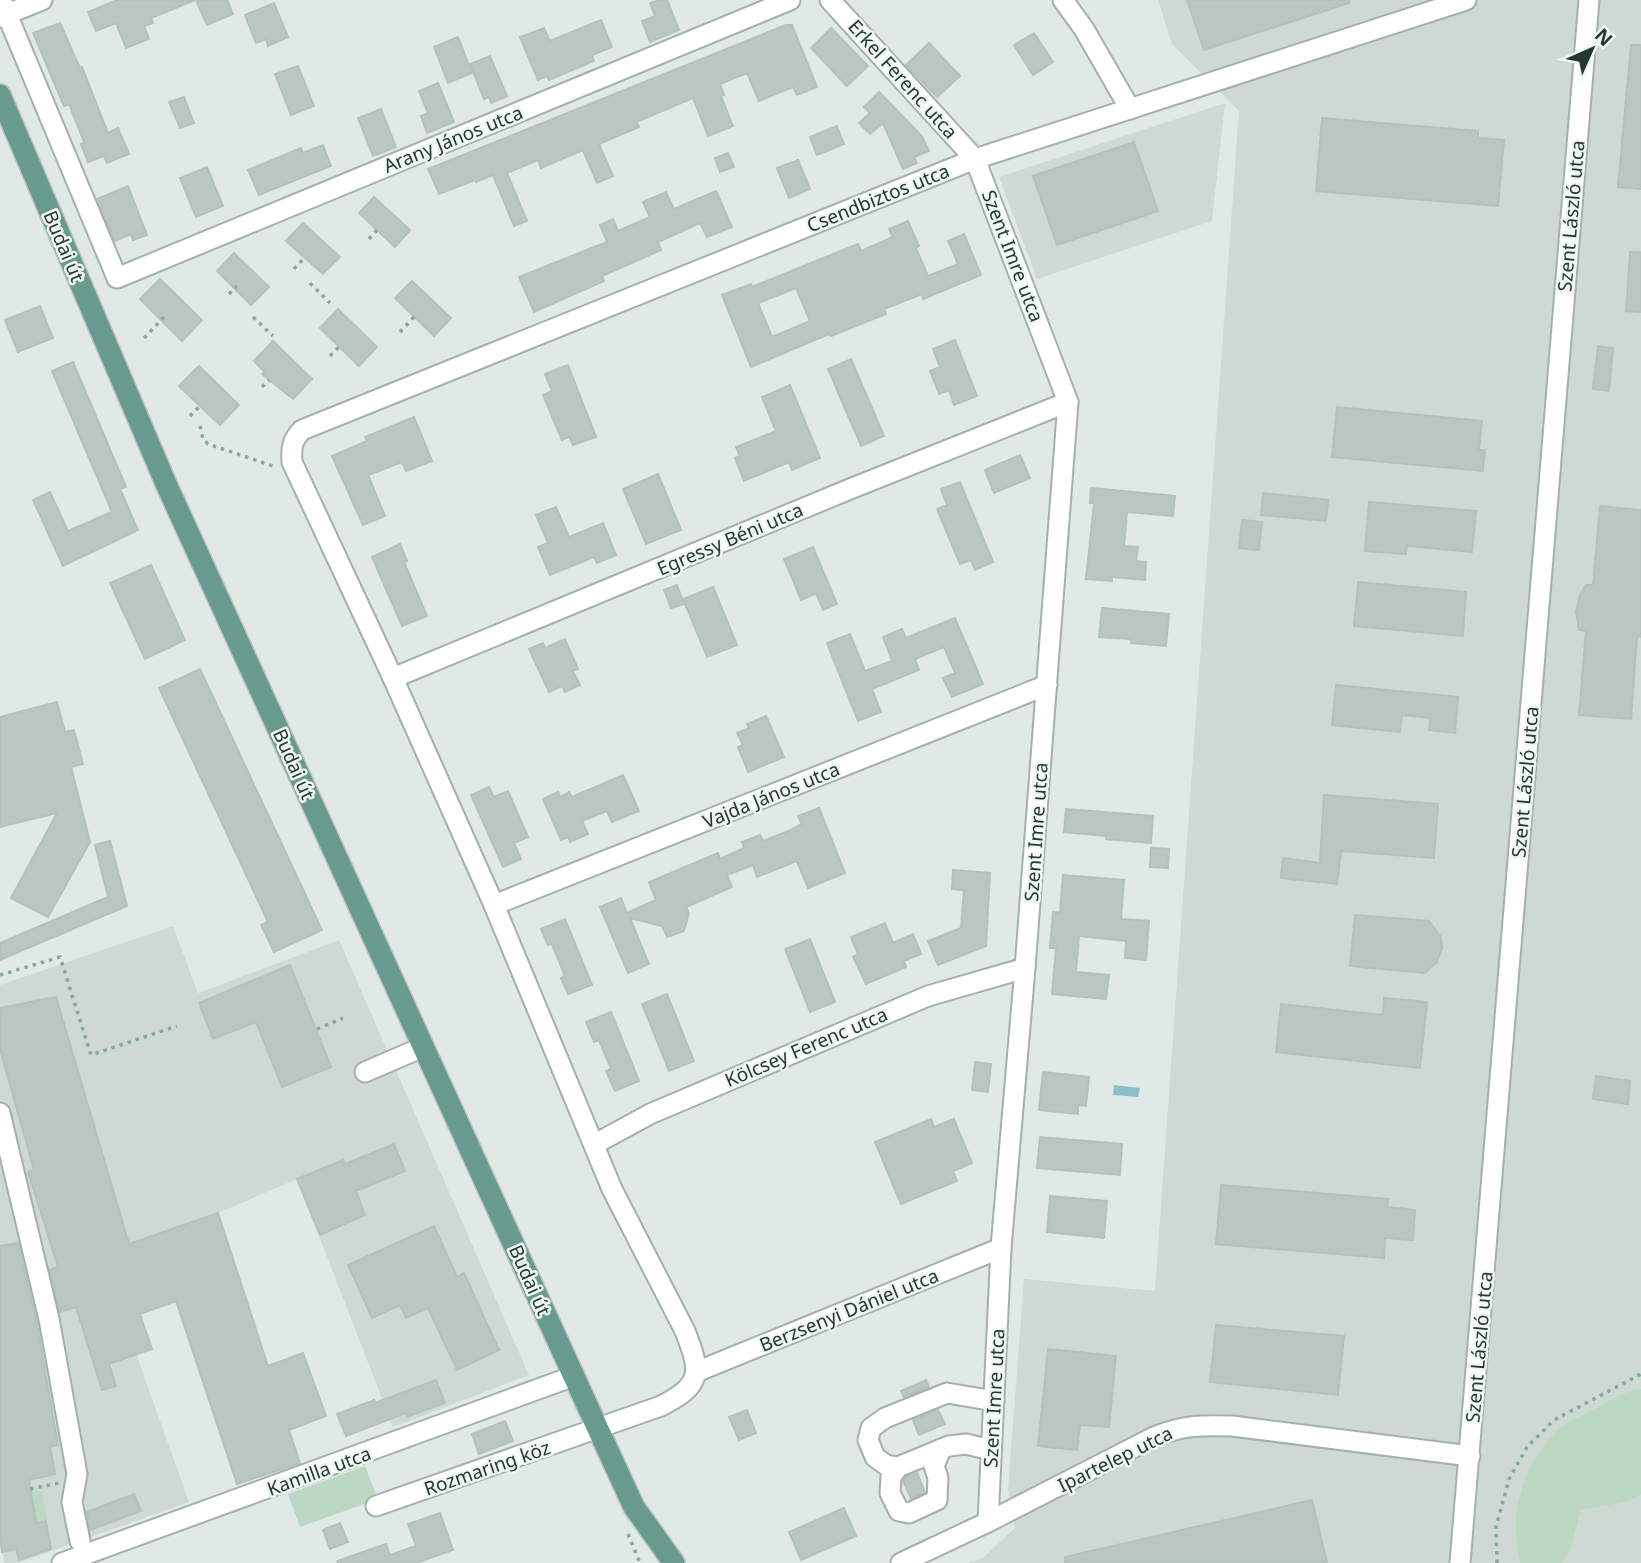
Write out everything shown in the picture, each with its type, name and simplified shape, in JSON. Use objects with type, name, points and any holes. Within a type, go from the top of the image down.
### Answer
[{"type":"main road","name":"Budai út","points":[[0,95],[162,474],[598,1429],[634,1507],[674,1563]]},
{"type":"street","points":[[3,10],[42,0]]},
{"type":"street","name":"Arany János utca","points":[[117,278],[790,0]]},
{"type":"street","name":"Erkel Ferenc utca","points":[[830,0],[975,159]]},
{"type":"street","points":[[1062,0],[1084,29],[1130,109]]},
{"type":"street","name":"Csendbiztos utca","points":[[298,476],[292,462],[291,450],[294,438],[302,430],[975,159],[1466,0]]},
{"type":"street","name":"Szent László utca","points":[[1460,1563],[1589,0]]},
{"type":"street","name":"Budai út","points":[[3,10],[117,278]]},
{"type":"street","name":"Szent Imre utca","points":[[975,159],[1068,402],[1001,1248],[988,1522]]},
{"type":"street","name":"Egressy Béni utca","points":[[393,678],[1068,402]]},
{"type":"street","points":[[298,476],[393,678],[494,905],[622,1209],[694,1353],[696,1372],[692,1384],[685,1392],[673,1400],[598,1429]]},
{"type":"street","name":"Vajda János utca","points":[[494,905],[1047,685]]},
{"type":"street","name":"Kölcsey Ferenc utca","points":[[595,1144],[650,1114],[928,996],[1025,968]]},
{"type":"street","points":[[365,1072],[423,1047]]},
{"type":"street","points":[[0,1113],[49,1319],[77,1474],[72,1502],[80,1541]]},
{"type":"street","name":"Berzsenyi Dániel utca","points":[[696,1372],[1001,1248]]},
{"type":"street","name":"Kamilla utca","points":[[62,1563],[458,1411],[574,1376]]},
{"type":"street","points":[[991,1450],[966,1444],[941,1449],[898,1467],[886,1465],[875,1457],[868,1440],[871,1428],[885,1418],[947,1393],[994,1401]]},
{"type":"street","name":"Ipartelep utca","points":[[901,1563],[924,1558],[988,1522],[1177,1427],[1232,1426],[1470,1456]]},
{"type":"street","name":"Rozmaring köz","points":[[376,1506],[598,1429]]},
{"type":"street","points":[[898,1467],[891,1477],[890,1493],[897,1509],[904,1514],[937,1500],[938,1478],[934,1466],[941,1449]]},
{"type":"path","points":[[369,239],[377,230]]},
{"type":"path","points":[[295,268],[305,257]]},
{"type":"path","points":[[310,283],[330,303]]},
{"type":"path","points":[[229,294],[237,286]]},
{"type":"path","points":[[144,338],[165,316]]},
{"type":"path","points":[[253,317],[273,335]]},
{"type":"path","points":[[400,332],[414,317]]},
{"type":"path","points":[[330,356],[339,347]]},
{"type":"path","points":[[262,387],[270,380]]},
{"type":"path","points":[[190,416],[200,405]]},
{"type":"path","points":[[200,426],[202,439],[208,444],[298,476]]},
{"type":"path","points":[[0,975],[60,957],[91,1055],[177,1026]]},
{"type":"path","points":[[317,1029],[343,1018]]},
{"type":"path","points":[[1497,1563],[1496,1527],[1508,1479],[1527,1447],[1554,1420],[1641,1374]]},
{"type":"path","points":[[30,1489],[75,1480]]},
{"type":"shaded area","points":[[1158,0],[1641,0],[1641,1563],[968,1563],[983,1558],[1015,1528],[1008,1490],[1024,1279],[1155,1291],[1239,111],[1172,44]]},
{"type":"shaded area","points":[[1225,103],[1212,221],[1037,279],[999,177]]},
{"type":"shaded area","points":[[173,926],[198,993],[339,940],[529,1375],[393,1427],[297,1179],[218,1213],[104,1253],[124,1320],[189,1502],[18,1563],[4,1563],[0,1536],[0,985]]},
{"type":"green space","points":[[1641,1389],[1641,1495],[1625,1502],[1581,1510],[1570,1551],[1562,1563],[1520,1563],[1516,1526],[1518,1507],[1522,1488],[1538,1454],[1549,1439],[1567,1423],[1618,1396]]},
{"type":"green space","points":[[365,1466],[378,1499],[300,1527],[288,1494]]},
{"type":"green space","points":[[42,1491],[47,1520],[37,1522],[32,1492]]},
{"type":"water","points":[[1114,1085],[1140,1088],[1138,1097],[1113,1095]]},
{"type":"building","points":[[117,0],[195,0],[151,18],[153,23],[144,26],[149,39],[126,48],[116,23],[96,31],[88,12]]},
{"type":"building","points":[[196,0],[227,0],[233,14],[207,25]]},
{"type":"building","points":[[667,0],[679,30],[650,42],[642,21],[655,16],[650,3]]},
{"type":"building","points":[[1187,0],[1349,0],[1349,3],[1204,50]]},
{"type":"building","points":[[274,3],[288,37],[268,46],[266,39],[256,43],[245,15]]},
{"type":"building","points":[[601,20],[612,47],[592,55],[594,61],[549,80],[547,76],[538,80],[520,37],[544,28],[550,41]]},
{"type":"building","points":[[60,23],[80,68],[82,67],[108,133],[118,128],[129,154],[107,163],[104,156],[88,162],[81,144],[84,142],[69,104],[64,106],[33,33]]},
{"type":"building","points":[[786,25],[792,25],[817,87],[797,95],[793,87],[759,101],[747,73],[720,84],[724,95],[721,96],[733,126],[708,136],[693,98],[636,122],[639,127],[599,144],[613,176],[597,183],[583,150],[541,168],[538,160],[507,173],[527,221],[514,226],[493,175],[439,194],[428,169]]},
{"type":"building","points":[[831,28],[868,66],[847,86],[811,48]]},
{"type":"building","points":[[1034,33],[1053,62],[1033,75],[1014,45]]},
{"type":"building","points":[[458,37],[472,73],[448,83],[434,47]]},
{"type":"building","points":[[929,43],[960,76],[937,97],[906,65]]},
{"type":"building","points":[[1631,45],[1641,45],[1641,189],[1618,187]]},
{"type":"building","points":[[490,56],[507,96],[491,103],[489,97],[484,99],[470,64]]},
{"type":"building","points":[[298,66],[314,106],[291,115],[275,74]]},
{"type":"building","points":[[438,83],[454,122],[427,133],[421,116],[428,113],[419,91]]},
{"type":"building","points":[[879,92],[922,136],[929,151],[914,157],[917,163],[903,169],[883,123],[870,134],[859,123],[870,113],[864,107]]},
{"type":"building","points":[[184,97],[194,123],[180,128],[169,102]]},
{"type":"building","points":[[381,109],[396,147],[373,156],[358,118]]},
{"type":"building","points":[[1322,118],[1478,131],[1478,138],[1504,140],[1498,206],[1316,191]]},
{"type":"building","points":[[837,126],[844,144],[817,155],[810,137]]},
{"type":"building","points":[[1134,142],[1158,211],[1057,245],[1033,176]]},
{"type":"building","points":[[323,145],[331,166],[259,195],[248,170],[301,148],[303,153]]},
{"type":"building","points":[[728,153],[734,167],[720,172],[715,158]]},
{"type":"building","points":[[798,160],[810,189],[789,198],[777,168]]},
{"type":"building","points":[[207,167],[223,206],[196,217],[180,178]]},
{"type":"building","points":[[128,186],[147,235],[133,240],[131,234],[115,241],[97,199]]},
{"type":"building","points":[[716,191],[732,227],[707,237],[700,223],[658,242],[661,250],[602,276],[604,281],[534,312],[519,277],[607,242],[600,225],[613,219],[618,231],[650,217],[643,202],[666,192],[674,209]]},
{"type":"building","points":[[374,197],[410,230],[395,247],[359,213]]},
{"type":"building","points":[[908,221],[928,276],[958,264],[948,241],[964,234],[981,275],[923,299],[922,294],[884,309],[886,314],[831,336],[829,334],[751,367],[722,295],[751,284],[752,287],[858,244],[861,251],[893,237],[889,229]],"holes":[[[796,288],[810,321],[772,337],[758,303]]]},
{"type":"building","points":[[303,223],[340,257],[323,274],[286,241]]},
{"type":"building","points":[[1630,252],[1641,252],[1641,312],[1626,311]]},
{"type":"building","points":[[234,253],[269,287],[251,305],[217,271]]},
{"type":"building","points":[[160,279],[202,320],[182,341],[140,299]]},
{"type":"building","points":[[412,281],[451,318],[434,336],[395,298]]},
{"type":"building","points":[[40,306],[53,338],[18,352],[5,320]]},
{"type":"building","points":[[338,309],[377,347],[359,366],[320,328]]},
{"type":"building","points":[[955,340],[977,396],[954,405],[949,390],[939,394],[930,371],[940,367],[933,349]]},
{"type":"building","points":[[273,341],[312,379],[293,399],[262,374],[265,372],[254,361]]},
{"type":"building","points":[[1598,346],[1613,348],[1609,391],[1593,389]]},
{"type":"building","points":[[851,359],[884,436],[861,446],[828,369]]},
{"type":"building","points":[[73,362],[126,487],[120,489],[138,530],[63,566],[33,500],[50,492],[68,531],[112,512],[52,371]]},
{"type":"building","points":[[568,365],[596,437],[573,445],[569,437],[562,440],[543,395],[552,391],[545,374]]},
{"type":"building","points":[[199,366],[239,405],[220,425],[179,386]]},
{"type":"building","points":[[790,385],[820,458],[792,470],[789,462],[744,481],[735,458],[740,456],[736,447],[776,431],[762,397]]},
{"type":"building","points":[[1337,407],[1482,421],[1479,450],[1485,450],[1483,471],[1332,457]]},
{"type":"building","points":[[414,417],[432,461],[406,471],[402,462],[368,475],[385,516],[363,525],[332,456],[367,441],[365,437]]},
{"type":"building","points":[[1020,455],[1030,478],[994,493],[985,470]]},
{"type":"building","points":[[658,474],[681,530],[646,544],[623,489]]},
{"type":"building","points":[[960,482],[993,562],[975,570],[971,560],[960,564],[937,509],[947,505],[941,489]]},
{"type":"building","points":[[1091,488],[1175,496],[1173,516],[1127,512],[1124,546],[1138,547],[1136,561],[1146,562],[1145,580],[1112,577],[1112,581],[1086,579],[1094,503],[1090,503]]},
{"type":"building","points":[[1263,493],[1328,500],[1326,521],[1261,515]]},
{"type":"building","points":[[1369,502],[1476,511],[1472,552],[1407,546],[1406,554],[1365,551]]},
{"type":"building","points":[[1600,506],[1641,510],[1641,637],[1637,636],[1631,719],[1579,715],[1586,631],[1579,630],[1576,612],[1580,595],[1586,585],[1593,585]]},
{"type":"building","points":[[556,507],[569,537],[603,523],[616,555],[597,563],[594,557],[550,575],[538,547],[548,543],[536,515]]},
{"type":"building","points":[[1242,520],[1262,522],[1259,550],[1239,548]]},
{"type":"building","points":[[400,544],[407,561],[404,562],[427,616],[402,626],[372,557]]},
{"type":"building","points":[[813,547],[837,604],[823,610],[816,593],[801,600],[784,559]]},
{"type":"building","points":[[151,565],[185,640],[145,659],[110,583]]},
{"type":"building","points":[[1358,582],[1466,592],[1463,636],[1354,626]]},
{"type":"building","points":[[677,585],[684,604],[671,608],[664,590]]},
{"type":"building","points":[[713,587],[737,645],[707,657],[683,599]]},
{"type":"building","points":[[1102,608],[1169,614],[1166,646],[1131,643],[1131,639],[1099,637]]},
{"type":"building","points":[[955,618],[983,684],[952,697],[943,678],[955,673],[944,647],[915,659],[919,670],[872,689],[881,712],[858,721],[827,643],[850,634],[865,671],[892,661],[883,637],[902,629],[906,638]]},
{"type":"building","points":[[565,639],[578,669],[573,671],[580,685],[565,692],[562,686],[549,692],[529,649],[543,643],[545,648]]},
{"type":"building","points":[[200,669],[322,930],[274,952],[261,925],[268,922],[159,688]]},
{"type":"building","points":[[1336,685],[1458,697],[1455,733],[1429,730],[1430,718],[1402,715],[1400,732],[1332,725]]},
{"type":"building","points":[[57,702],[65,732],[74,730],[83,764],[71,767],[90,842],[48,917],[11,898],[57,813],[0,827],[0,717]]},
{"type":"building","points":[[766,716],[784,757],[748,772],[738,747],[743,745],[737,733],[749,728],[747,724]]},
{"type":"building","points":[[623,775],[639,811],[612,822],[607,811],[582,821],[588,834],[570,842],[568,837],[561,840],[543,799],[558,792],[560,797],[569,792],[572,797]]},
{"type":"building","points":[[489,787],[494,797],[508,791],[528,837],[514,843],[521,859],[503,867],[471,795]]},
{"type":"building","points":[[1324,795],[1438,804],[1434,858],[1341,851],[1337,884],[1281,878],[1283,858],[1320,863]]},
{"type":"building","points":[[819,808],[845,873],[808,888],[797,861],[757,877],[753,865],[727,875],[732,887],[686,907],[689,913],[684,931],[667,937],[662,926],[630,918],[649,964],[628,973],[600,907],[621,898],[627,913],[656,900],[649,882],[718,853],[720,859],[744,848],[742,842],[760,835],[763,841],[791,830],[802,824],[798,816]]},
{"type":"building","points":[[1066,809],[1153,816],[1151,843],[1064,832]]},
{"type":"building","points":[[110,841],[127,906],[0,960],[0,943],[108,897],[95,845]]},
{"type":"building","points":[[1151,848],[1169,849],[1168,868],[1150,867]]},
{"type":"building","points":[[953,870],[990,873],[986,946],[938,965],[928,941],[961,928],[964,890],[952,889]]},
{"type":"building","points":[[1063,875],[1124,880],[1121,919],[1149,921],[1146,960],[1125,958],[1126,941],[1079,936],[1076,972],[1109,975],[1106,999],[1052,994],[1056,948],[1050,948],[1053,912],[1060,913]]},
{"type":"building","points":[[1355,915],[1429,921],[1441,937],[1442,948],[1437,962],[1425,973],[1350,966]]},
{"type":"building","points":[[565,919],[592,985],[568,994],[561,978],[565,976],[552,944],[548,945],[541,929]]},
{"type":"building","points":[[885,923],[893,943],[913,934],[921,954],[904,961],[906,967],[866,984],[853,957],[858,954],[851,937]]},
{"type":"building","points":[[810,939],[835,1002],[810,1012],[785,949]]},
{"type":"building","points":[[290,965],[331,1067],[282,1087],[256,1022],[213,1039],[199,1003]]},
{"type":"building","points":[[667,994],[694,1061],[669,1071],[642,1004]]},
{"type":"building","points":[[56,997],[129,1244],[218,1213],[268,1366],[303,1353],[326,1416],[289,1430],[300,1463],[237,1484],[176,1301],[140,1314],[152,1349],[109,1364],[116,1386],[102,1390],[76,1307],[60,1312],[50,1270],[58,1267],[28,1172],[34,1170],[0,1049],[0,1008]]},
{"type":"building","points":[[1384,998],[1427,1002],[1420,1068],[1276,1052],[1281,1004],[1383,1015]]},
{"type":"building","points":[[611,1012],[639,1081],[615,1091],[606,1071],[611,1069],[599,1040],[594,1042],[586,1022]]},
{"type":"building","points":[[975,1062],[991,1064],[988,1092],[972,1090]]},
{"type":"building","points":[[1043,1072],[1089,1077],[1086,1106],[1078,1105],[1078,1114],[1039,1110]]},
{"type":"building","points":[[1596,1076],[1630,1081],[1628,1104],[1593,1099]]},
{"type":"building","points":[[931,1119],[934,1127],[954,1119],[972,1163],[953,1171],[957,1181],[901,1204],[875,1142]]},
{"type":"building","points":[[1040,1137],[1122,1144],[1120,1175],[1037,1168]]},
{"type":"building","points":[[394,1144],[405,1171],[356,1191],[365,1215],[320,1235],[297,1179],[343,1160],[345,1164]]},
{"type":"building","points":[[1221,1185],[1388,1199],[1387,1207],[1415,1210],[1413,1240],[1385,1238],[1384,1258],[1216,1244]]},
{"type":"building","points":[[1050,1196],[1107,1201],[1104,1238],[1047,1232]]},
{"type":"building","points":[[434,1226],[457,1277],[464,1273],[499,1350],[457,1370],[428,1308],[406,1318],[400,1305],[372,1318],[348,1265]]},
{"type":"building","points":[[18,1243],[36,1319],[58,1445],[50,1447],[55,1474],[29,1480],[36,1523],[46,1521],[51,1549],[19,1560],[16,1549],[2,1552],[0,1536],[0,1246]]},
{"type":"building","points":[[1216,1325],[1344,1336],[1338,1395],[1210,1382]]},
{"type":"building","points":[[1048,1349],[1116,1356],[1109,1427],[1080,1425],[1077,1450],[1038,1446]]},
{"type":"building","points":[[436,1380],[445,1403],[407,1417],[406,1413],[346,1436],[337,1414]]},
{"type":"building","points":[[926,1380],[929,1387],[904,1397],[901,1391]]},
{"type":"building","points":[[747,1410],[756,1433],[739,1440],[729,1417]]},
{"type":"building","points":[[938,1410],[945,1424],[919,1435],[913,1420]]},
{"type":"building","points":[[505,1421],[513,1441],[479,1454],[472,1434]]},
{"type":"building","points":[[917,1473],[925,1492],[911,1499],[903,1481]]},
{"type":"building","points":[[134,1494],[141,1511],[90,1530],[87,1512]]},
{"type":"building","points":[[1312,1500],[1327,1563],[1065,1563],[1065,1557]]},
{"type":"building","points":[[844,1508],[856,1536],[801,1560],[789,1532]]},
{"type":"building","points":[[440,1513],[453,1550],[416,1563],[337,1561],[386,1544],[390,1555],[416,1546],[408,1524]]},
{"type":"building","points":[[340,1523],[348,1542],[330,1549],[323,1530]]}]
